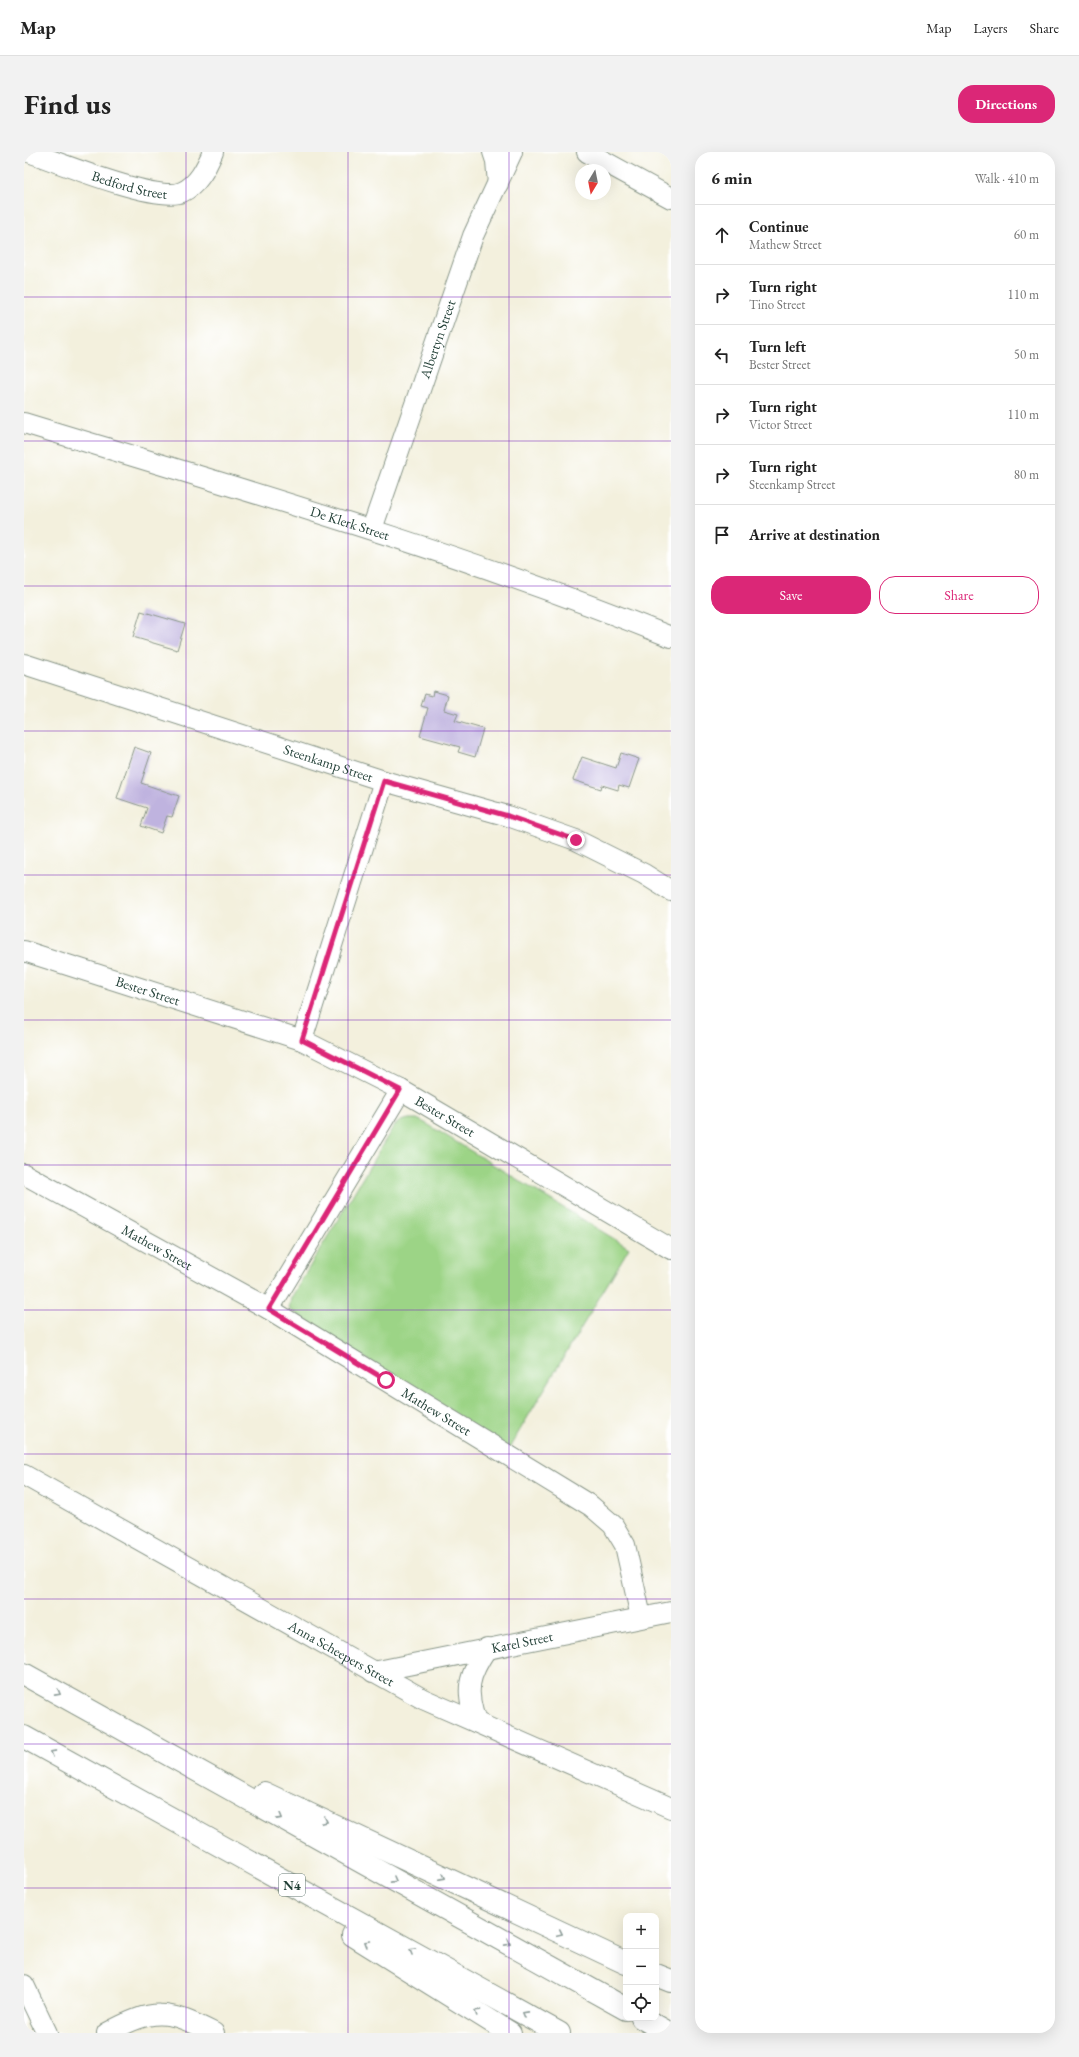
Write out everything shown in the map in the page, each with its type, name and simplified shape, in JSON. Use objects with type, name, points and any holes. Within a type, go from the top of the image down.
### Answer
[{"type":"highway","points":[[24,1674],[623,2007]]},
{"type":"highway","points":[[112,1723],[372,1842],[521,1915],[623,1962]]},
{"type":"highway","name":"N4","points":[[24,1737],[560,2033]]},
{"type":"highway","points":[[76,1765],[510,2033]]},
{"type":"highway","points":[[659,1976],[671,1981]]},
{"type":"highway","points":[[647,2021],[669,2033]]},
{"type":"street","name":"Bedford Street","points":[[29,152],[129,186],[163,193],[180,192],[195,184],[213,152]]},
{"type":"street","points":[[493,152],[496,161],[498,184]]},
{"type":"street","name":"Albertyn Street","points":[[372,529],[473,236],[512,152]]},
{"type":"street","points":[[587,152],[671,198]]},
{"type":"street","name":"De Klerk Street","points":[[24,423],[372,529],[557,593],[671,637]]},
{"type":"street","name":"Steenkamp Street","points":[[24,664],[384,781],[508,816],[576,840],[644,874],[671,891]]},
{"type":"street","points":[[302,1040],[384,781]]},
{"type":"street","name":"Bester Street","points":[[24,950],[302,1040],[400,1090],[671,1249]]},
{"type":"street","points":[[269,1309],[400,1090]]},
{"type":"street","name":"Mathew Street","points":[[24,1174],[269,1309],[509,1455],[604,1516],[620,1533],[625,1544],[641,1617]]},
{"type":"street","name":"Anna Scheepers Street","points":[[24,1475],[373,1672],[423,1698],[671,1808]]},
{"type":"street","name":"Karel Street","points":[[373,1672],[671,1612]]},
{"type":"street","points":[[476,1722],[471,1707],[469,1686],[475,1665],[487,1648]]},
{"type":"street","points":[[24,1985],[47,2033]]},
{"type":"street","points":[[107,2033],[132,2020],[159,2013],[189,2020],[214,2033]]},
{"type":"green space","points":[[417,1119],[427,1124],[629,1248],[508,1450],[289,1309],[291,1298],[393,1127],[400,1121]]},
{"type":"building","points":[[141,611],[185,624],[177,650],[133,637]]},
{"type":"building","points":[[433,691],[448,695],[444,710],[458,714],[455,721],[483,729],[475,757],[458,752],[460,747],[420,736],[428,708],[421,706],[425,694],[432,696]]},
{"type":"building","points":[[134,747],[151,753],[141,783],[179,796],[172,817],[167,816],[161,833],[141,826],[147,808],[117,798]]},
{"type":"building","points":[[621,753],[639,759],[629,788],[619,785],[618,790],[602,785],[601,789],[573,780],[582,757],[616,768]]},
{"type":"route","points":[[386,1380],[269,1309],[400,1090],[302,1040],[384,781],[508,816],[576,840]]}]
